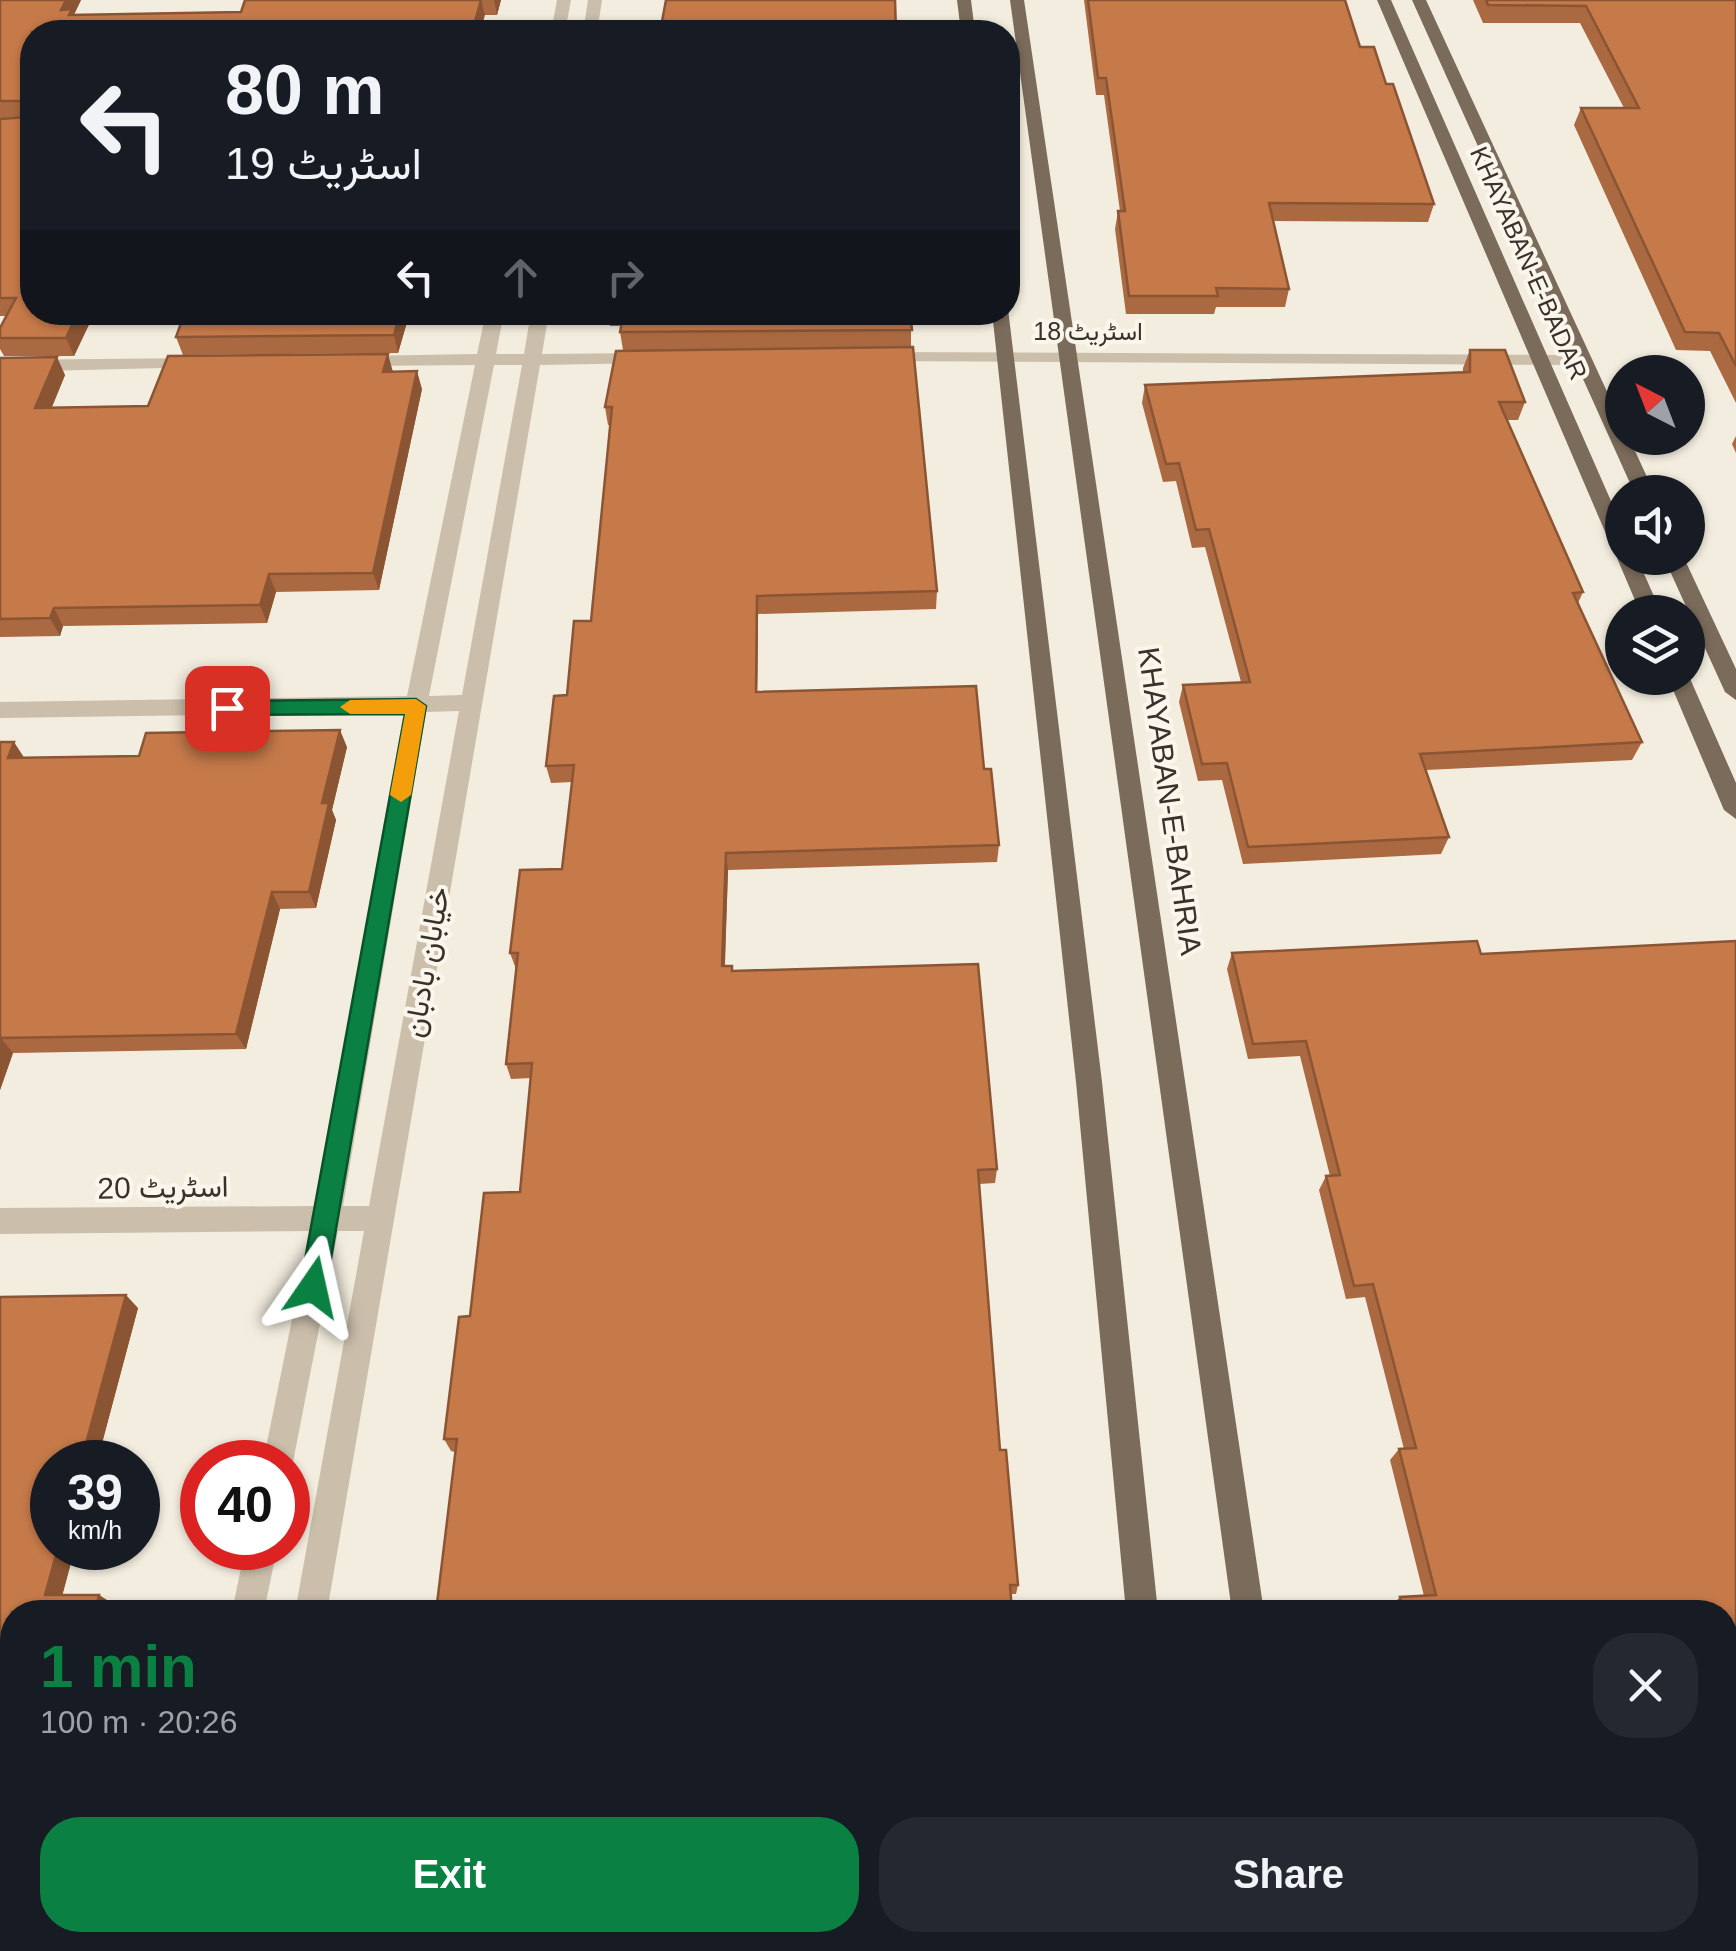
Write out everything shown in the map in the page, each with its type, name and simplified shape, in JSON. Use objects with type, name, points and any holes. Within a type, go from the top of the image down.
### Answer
[{"type":"main road","name":"KHAYABAN-E-BADAR","points":[[1384,0],[1605,509]]},
{"type":"main road","name":"KHAYABAN-E-BADAR","points":[[1419,0],[1636,475]]},
{"type":"main road","name":"KHAYABAN-E-BAHRIA","points":[[1020,21],[1246,1600]]},
{"type":"main road","points":[[1002,325],[1088,1082],[1141,1600]]},
{"type":"main road","points":[[1682,575],[1736,692]]},
{"type":"main road","points":[[1686,695],[1736,810]]},
{"type":"street","name":"خیابان بادبان","points":[[282,1440],[327,1217],[416,706],[492,325]]},
{"type":"street","name":"خیابان بادبان","points":[[312,1600],[538,325]]},
{"type":"street","name":"اسٹریٹ 18","points":[[868,357],[1584,360]]},
{"type":"street","points":[[348,362],[671,358]]},
{"type":"street","points":[[0,366],[213,363]]},
{"type":"street","points":[[0,710],[470,703]]},
{"type":"street","name":"اسٹریٹ 20","points":[[0,1221],[382,1218]]},
{"type":"street","points":[[250,1600],[257,1570]]},
{"type":"building","points":[[0,0],[66,0],[61,10],[72,9],[69,15],[241,12],[245,0],[481,0],[475,20],[20,20],[20,101],[0,101]]},
{"type":"building","points":[[666,0],[895,0],[896,20],[662,20]]},
{"type":"building","points":[[1088,0],[1345,0],[1360,47],[1374,47],[1386,84],[1393,84],[1434,204],[1269,203],[1289,289],[1216,288],[1218,296],[1129,296],[1118,211],[1125,211],[1106,78],[1098,78]]},
{"type":"building","points":[[1486,0],[1736,0],[1736,366],[1719,333],[1685,332],[1581,108],[1639,108],[1586,6],[1488,5]]},
{"type":"building","points":[[20,118],[20,325],[72,325],[66,338],[0,338],[0,328],[16,298],[0,298],[0,119]]},
{"type":"building","points":[[180,325],[397,325],[394,335],[176,337]]},
{"type":"building","points":[[621,325],[911,325],[912,330],[620,332]]},
{"type":"building","points":[[913,347],[937,591],[757,596],[756,692],[976,686],[984,769],[991,769],[999,845],[726,853],[722,966],[732,966],[732,971],[978,964],[997,1169],[978,1170],[1000,1450],[1006,1450],[1018,1585],[1010,1585],[1011,1600],[437,1600],[457,1439],[444,1439],[459,1317],[470,1316],[484,1193],[520,1192],[532,1063],[506,1064],[518,953],[510,953],[520,870],[562,869],[574,765],[546,766],[554,696],[567,695],[574,621],[591,621],[612,407],[605,407],[616,351]]},
{"type":"building","points":[[1470,350],[1505,350],[1525,402],[1499,402],[1583,592],[1573,593],[1605,662],[1605,695],[1620,695],[1642,742],[1420,754],[1449,837],[1248,847],[1227,763],[1202,764],[1183,685],[1250,682],[1209,529],[1196,530],[1179,463],[1166,464],[1145,385],[1470,372]]},
{"type":"building","points":[[388,354],[383,372],[417,371],[373,573],[269,574],[260,605],[54,608],[50,618],[0,619],[0,358],[57,357],[35,408],[148,406],[168,356]]},
{"type":"building","points":[[340,730],[322,803],[329,803],[309,892],[272,892],[236,1034],[0,1038],[0,742],[14,742],[8,758],[139,756],[146,733]]},
{"type":"building","points":[[1477,941],[1481,954],[1736,941],[1736,1600],[1401,1600],[1400,1597],[1436,1595],[1399,1449],[1416,1448],[1373,1284],[1354,1286],[1326,1176],[1340,1175],[1306,1041],[1253,1044],[1232,953]]},
{"type":"building","points":[[126,1295],[87,1440],[30,1440],[30,1570],[52,1570],[45,1595],[99,1595],[98,1600],[0,1600],[0,1297]]},
{"type":"slow traffic","points":[[350,707],[416,706],[401,795]]},
{"type":"route","points":[[227,708],[416,706],[313,1287]]}]
